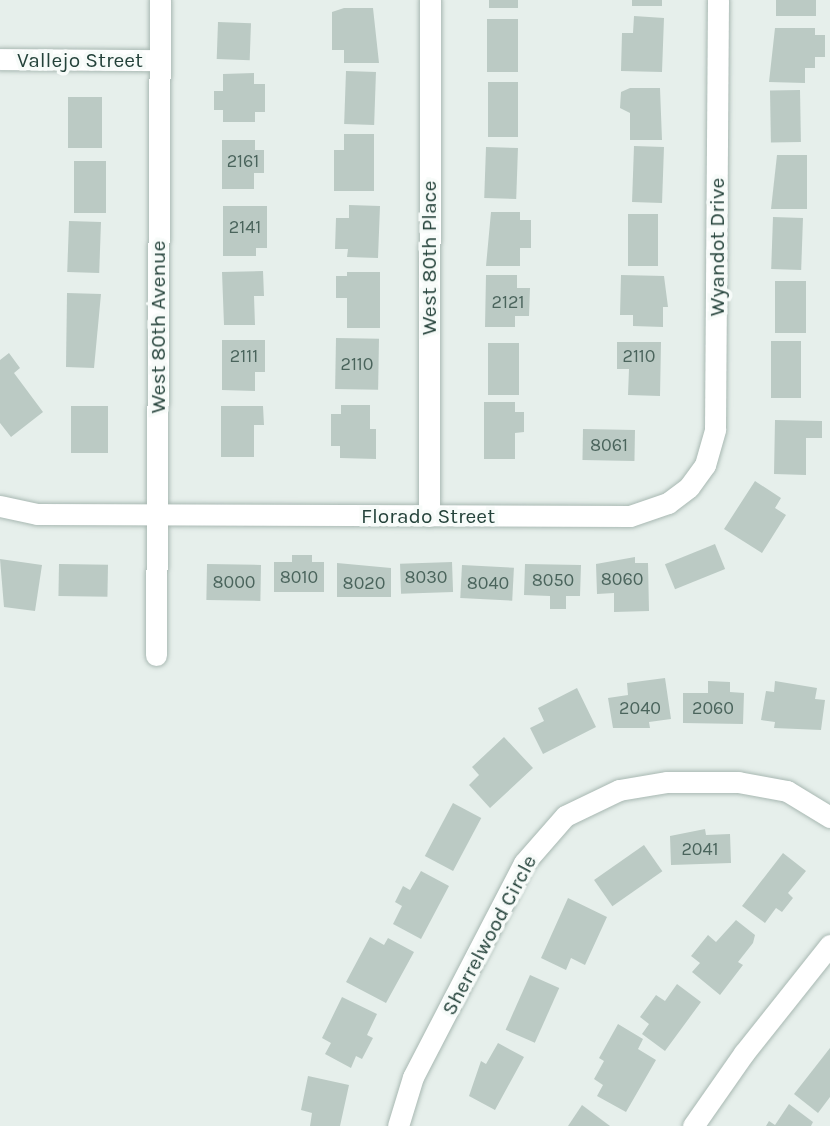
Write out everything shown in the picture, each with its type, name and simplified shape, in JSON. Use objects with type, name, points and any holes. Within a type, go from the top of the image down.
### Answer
[{"type":"street","name":"West 80th Avenue","points":[[156,655],[160,0]]},
{"type":"street","name":"West 80th Place","points":[[429,516],[430,0]]},
{"type":"street","name":"Wyandot Drive","points":[[689,486],[705,465],[715,429],[718,0]]},
{"type":"street","name":"Vallejo Street","points":[[0,59],[159,60]]},
{"type":"street","name":"Florado Street","points":[[0,506],[37,514],[629,516],[668,503],[689,486]]},
{"type":"street","name":"Sherrelwood Circle","points":[[398,1126],[413,1077],[524,863],[565,816],[619,790],[691,782],[738,782],[787,791],[830,817]]},
{"type":"street","points":[[693,1126],[744,1053],[830,945]]},
{"type":"building","points":[[489,0],[518,0],[518,8],[489,8]]},
{"type":"building","points":[[632,0],[662,0],[662,6],[632,6]]},
{"type":"building","points":[[776,0],[816,0],[816,16],[776,16]]},
{"type":"building","points":[[344,8],[373,8],[379,63],[344,63],[344,50],[332,50],[332,12]]},
{"type":"building","points":[[634,16],[664,18],[662,72],[621,71],[622,33],[633,33]]},
{"type":"building","points":[[487,19],[518,19],[518,72],[487,72]]},
{"type":"building","points":[[218,22],[251,23],[250,60],[217,59]]},
{"type":"building","points":[[775,28],[815,28],[815,35],[825,35],[825,57],[815,57],[815,68],[805,68],[805,83],[769,82]]},
{"type":"building","points":[[346,71],[376,72],[374,125],[344,124]]},
{"type":"building","points":[[254,73],[254,84],[265,84],[265,112],[255,112],[255,122],[223,122],[223,110],[214,110],[214,91],[223,91],[223,74]]},
{"type":"building","points":[[488,82],[518,82],[518,137],[488,137]]},
{"type":"building","points":[[630,88],[660,88],[662,140],[630,140],[630,113],[620,108],[621,92]]},
{"type":"building","points":[[800,90],[801,142],[771,143],[770,91]]},
{"type":"building","points":[[68,97],[102,97],[102,148],[68,148]]},
{"type":"building","points":[[344,134],[374,134],[374,191],[334,191],[334,150],[344,150]]},
{"type":"building","points":[[222,140],[255,140],[255,150],[264,150],[264,173],[254,173],[254,189],[222,189]]},
{"type":"building","points":[[634,146],[664,147],[662,203],[632,202]]},
{"type":"building","points":[[486,147],[518,148],[516,199],[484,198]]},
{"type":"building","points":[[777,155],[807,155],[807,209],[771,209]]},
{"type":"building","points":[[74,161],[106,161],[106,213],[74,213]]},
{"type":"building","points":[[349,205],[380,206],[378,258],[347,257],[348,249],[335,249],[336,218],[349,218]]},
{"type":"building","points":[[223,206],[267,206],[267,248],[256,248],[256,256],[223,256]]},
{"type":"building","points":[[491,212],[520,212],[520,220],[531,220],[531,248],[520,248],[520,266],[486,266]]},
{"type":"building","points":[[628,214],[658,214],[658,266],[628,266]]},
{"type":"building","points":[[773,217],[803,218],[801,270],[771,269]]},
{"type":"building","points":[[69,221],[101,222],[99,273],[67,272]]},
{"type":"building","points":[[263,271],[264,296],[254,296],[255,325],[224,325],[222,272]]},
{"type":"building","points":[[347,272],[380,272],[380,328],[347,328],[347,298],[336,298],[336,276],[347,276]]},
{"type":"building","points":[[486,275],[517,275],[517,288],[530,288],[529,316],[515,316],[515,327],[485,327]]},
{"type":"building","points":[[621,275],[664,276],[668,307],[663,307],[663,327],[633,326],[633,315],[620,315]]},
{"type":"building","points":[[775,281],[806,281],[806,333],[775,333]]},
{"type":"building","points":[[67,293],[101,294],[94,368],[66,367]]},
{"type":"building","points":[[336,338],[379,339],[378,390],[335,389]]},
{"type":"building","points":[[222,340],[265,340],[265,372],[255,372],[255,391],[222,390]]},
{"type":"building","points":[[771,341],[801,341],[801,398],[771,398]]},
{"type":"building","points":[[617,342],[661,342],[660,396],[628,395],[629,369],[617,369]]},
{"type":"building","points":[[488,343],[519,343],[519,395],[488,395]]},
{"type":"building","points":[[9,353],[20,368],[14,373],[43,412],[11,437],[0,423],[0,360]]},
{"type":"building","points":[[484,402],[515,402],[515,412],[524,412],[524,432],[515,433],[515,459],[484,459]]},
{"type":"building","points":[[341,405],[370,405],[370,429],[376,429],[376,459],[340,458],[340,446],[331,446],[331,414],[341,414]]},
{"type":"building","points":[[71,406],[108,406],[108,453],[71,453]]},
{"type":"building","points":[[221,406],[263,406],[264,425],[254,425],[254,457],[221,457]]},
{"type":"building","points":[[775,420],[822,421],[822,438],[806,438],[806,475],[774,474]]},
{"type":"building","points":[[583,429],[635,430],[634,461],[582,460]]},
{"type":"building","points":[[755,481],[781,498],[775,508],[786,515],[762,553],[724,529]]},
{"type":"building","points":[[715,544],[725,569],[675,589],[665,564]]},
{"type":"building","points":[[292,555],[312,555],[312,562],[324,562],[324,592],[274,592],[274,562],[292,562]]},
{"type":"building","points":[[635,557],[635,563],[648,563],[649,611],[614,612],[614,593],[597,594],[596,564]]},
{"type":"building","points":[[0,559],[42,565],[35,611],[4,607]]},
{"type":"building","points":[[452,562],[453,592],[401,594],[400,564]]},
{"type":"building","points":[[337,563],[391,568],[391,597],[337,597]]},
{"type":"building","points":[[59,564],[108,565],[107,597],[58,596]]},
{"type":"building","points":[[207,564],[261,565],[260,601],[206,600]]},
{"type":"building","points":[[525,564],[581,565],[580,596],[566,596],[566,609],[550,609],[550,596],[524,595]]},
{"type":"building","points":[[462,565],[514,568],[512,601],[460,598]]},
{"type":"building","points":[[665,678],[671,719],[649,722],[650,728],[613,728],[608,698],[628,695],[627,683]]},
{"type":"building","points":[[708,681],[730,682],[730,692],[744,693],[743,724],[683,723],[683,693],[708,693]]},
{"type":"building","points":[[775,681],[817,688],[815,699],[825,700],[821,730],[774,728],[775,722],[761,720],[766,691],[774,692]]},
{"type":"building","points":[[577,688],[596,727],[543,754],[530,728],[544,721],[538,708]]},
{"type":"building","points":[[504,737],[533,768],[490,808],[469,785],[479,775],[472,767]]},
{"type":"building","points":[[453,803],[481,818],[453,871],[425,856]]},
{"type":"building","points":[[705,829],[706,835],[730,834],[731,863],[671,865],[670,836]]},
{"type":"building","points":[[644,845],[662,871],[612,906],[594,880]]},
{"type":"building","points":[[783,853],[806,871],[788,893],[793,898],[782,912],[776,908],[765,923],[742,906]]},
{"type":"building","points":[[421,871],[449,886],[421,939],[393,924],[402,906],[395,902],[403,886],[410,890]]},
{"type":"building","points":[[568,898],[607,917],[585,965],[571,958],[566,970],[541,958]]},
{"type":"building","points":[[736,920],[755,935],[753,943],[738,962],[743,965],[720,995],[692,972],[700,963],[691,956],[708,935],[716,942]]},
{"type":"building","points":[[370,937],[384,945],[388,938],[414,952],[386,1003],[346,982]]},
{"type":"building","points":[[530,975],[559,988],[535,1043],[506,1030]]},
{"type":"building","points":[[677,984],[701,1002],[665,1051],[642,1034],[649,1024],[640,1017],[656,995],[665,1001]]},
{"type":"building","points":[[342,997],[377,1014],[367,1035],[373,1038],[362,1059],[356,1056],[351,1068],[325,1054],[331,1043],[322,1038]]},
{"type":"building","points":[[618,1024],[643,1039],[638,1049],[656,1060],[626,1112],[597,1096],[603,1085],[594,1079],[604,1061],[599,1058]]},
{"type":"building","points":[[498,1043],[524,1057],[495,1110],[469,1096],[481,1061],[486,1064]]},
{"type":"building","points":[[830,1048],[830,1097],[818,1113],[794,1094]]},
{"type":"building","points":[[308,1076],[349,1085],[340,1126],[310,1126],[312,1113],[301,1110]]},
{"type":"building","points":[[789,1104],[813,1122],[811,1126],[766,1126],[769,1121],[775,1125]]},
{"type":"building","points":[[582,1105],[610,1126],[568,1126]]}]
